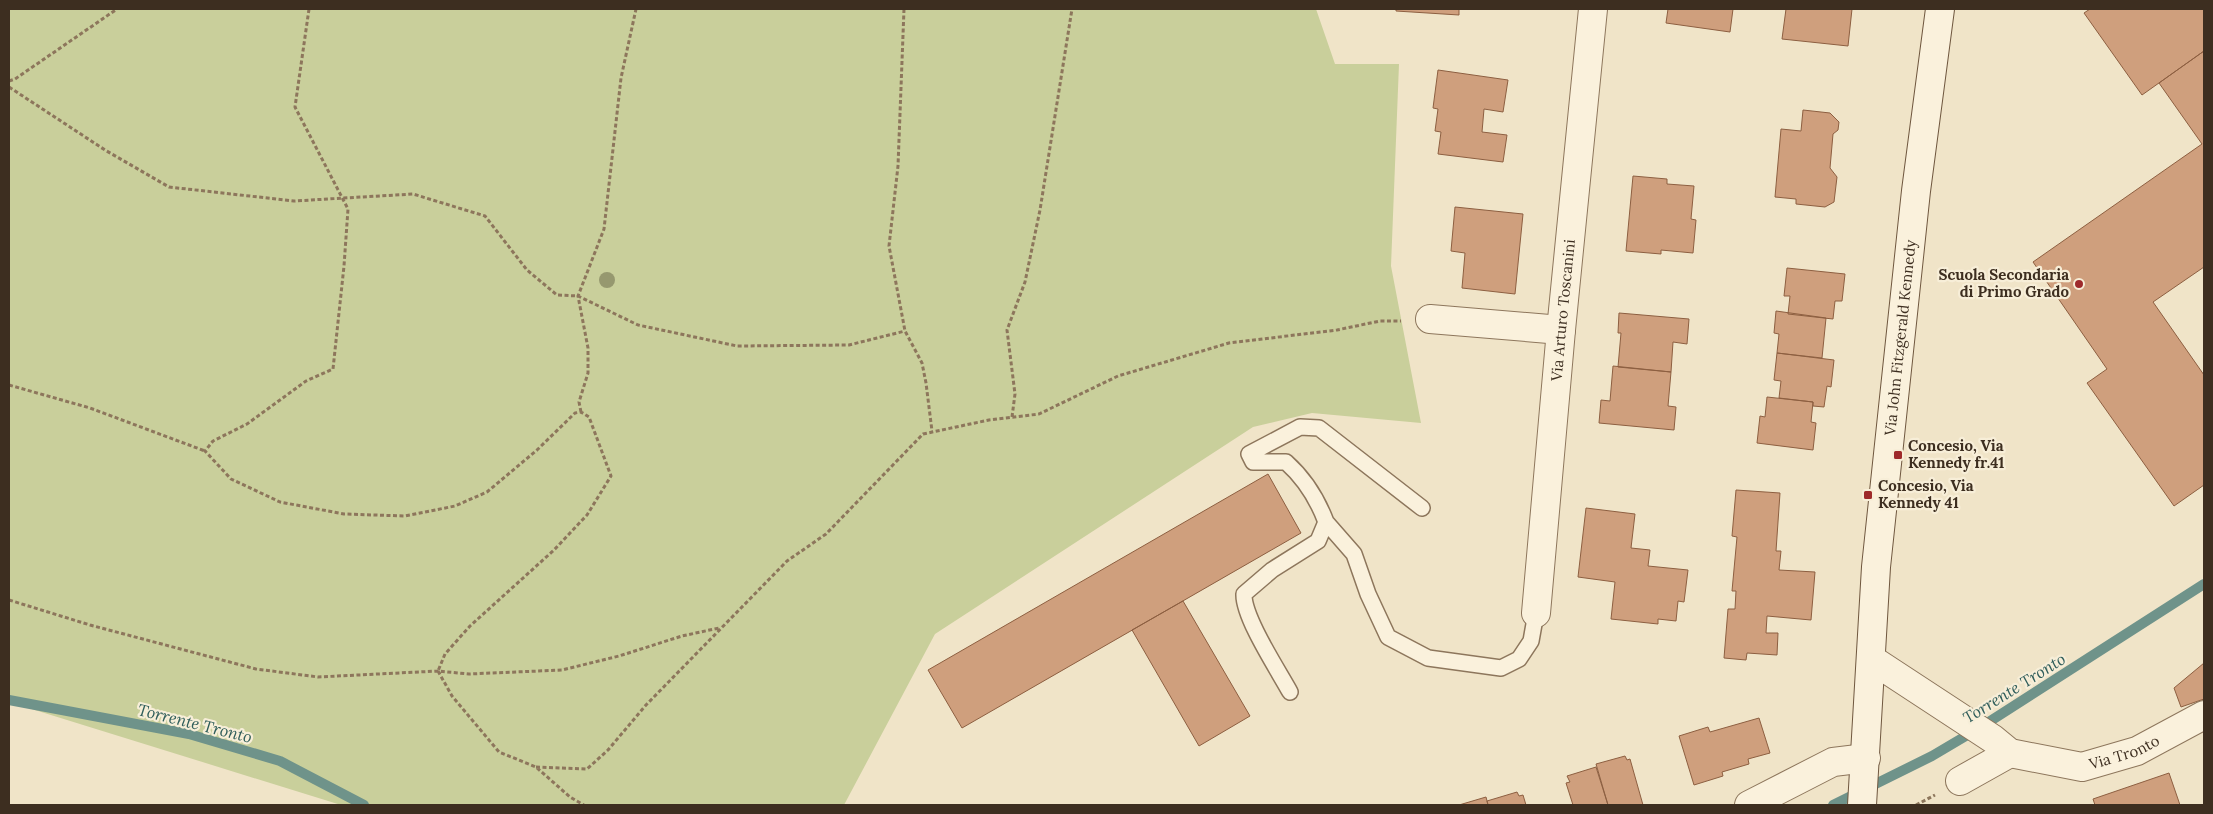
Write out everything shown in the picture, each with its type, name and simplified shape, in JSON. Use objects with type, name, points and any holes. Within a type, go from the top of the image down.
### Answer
[{"type":"street","name":"Via Arturo Toscanini","points":[[1536,613],[1561,330],[1594,9]]},
{"type":"street","name":"Via John Fitzgerald Kennedy","points":[[1862,805],[1881,527],[1916,191],[1940,9]]},
{"type":"street","points":[[1430,318],[1561,330]]},
{"type":"street","points":[[1871,659],[1960,716],[2002,746],[1949,787]]},
{"type":"street","name":"Via Tronto","points":[[2002,746],[2082,768],[2137,750],[2204,715]]},
{"type":"street","points":[[1748,805],[1833,762],[1866,761]]},
{"type":"lane","points":[[1422,508],[1320,428],[1300,427],[1249,454],[1252,462],[1286,462],[1302,476],[1318,502],[1326,522],[1354,554],[1368,594],[1388,637],[1428,658],[1502,668],[1519,659],[1531,641],[1536,613]]},
{"type":"lane","points":[[1290,692],[1244,604],[1244,594],[1272,570],[1318,541],[1326,522]]},
{"type":"path","points":[[9,81],[15,79],[117,9]]},
{"type":"path","points":[[205,451],[213,441],[247,424],[306,381],[333,369],[348,209],[295,107],[309,9]]},
{"type":"path","points":[[581,412],[579,402],[588,373],[588,348],[578,296],[604,229],[621,78],[636,9]]},
{"type":"path","points":[[904,9],[898,166],[888,246],[906,331],[922,363],[932,431]]},
{"type":"path","points":[[1012,417],[1014,394],[1007,330],[1025,282],[1036,228],[1072,9]]},
{"type":"path","points":[[9,87],[105,150],[170,187],[294,201],[413,194],[485,216],[527,270],[557,295],[578,296],[638,325],[737,346],[849,344],[906,331]]},
{"type":"path","points":[[536,767],[587,769],[608,750],[646,705],[786,561],[826,534],[924,434],[1012,417],[1040,414],[1118,376],[1229,343],[1337,330],[1380,321],[1430,318]]},
{"type":"path","points":[[9,385],[90,408],[205,451],[231,479],[280,502],[344,514],[404,516],[455,506],[487,492],[536,450],[574,413],[581,412],[589,417],[611,476],[587,515],[554,550],[470,626],[445,654],[438,671]]},
{"type":"path","points":[[9,600],[90,625],[256,669],[318,677],[438,671],[469,674],[562,670],[619,656],[682,636],[720,628]]},
{"type":"path","points":[[438,671],[452,696],[499,752],[536,767],[570,797],[584,805]]},
{"type":"path","points":[[1916,805],[1949,787]]},
{"type":"green space","points":[[9,9],[1316,9],[1335,64],[1399,64],[1391,266],[1421,423],[1312,413],[1253,427],[935,634],[844,805],[341,805],[9,702]]},
{"type":"building","points":[[1396,9],[1459,9],[1459,15],[1396,11]]},
{"type":"building","points":[[1668,9],[1733,9],[1730,32],[1666,23]]},
{"type":"building","points":[[1786,9],[1852,9],[1848,46],[1782,39]]},
{"type":"building","points":[[2090,9],[2204,9],[2204,51],[2142,95],[2084,13]]},
{"type":"building","points":[[2204,51],[2204,267],[2153,302],[2204,375],[2204,485],[2174,506],[2087,383],[2107,369],[2033,262],[2202,144],[2159,83]]},
{"type":"building","points":[[1438,70],[1508,80],[1503,112],[1484,109],[1482,132],[1507,135],[1503,162],[1438,154],[1441,132],[1435,131],[1438,109],[1433,108]]},
{"type":"building","points":[[1803,110],[1830,113],[1839,122],[1838,130],[1833,134],[1830,168],[1837,177],[1834,202],[1825,207],[1796,204],[1796,199],[1775,197],[1781,129],[1801,131]]},
{"type":"building","points":[[1633,176],[1667,179],[1667,184],[1694,186],[1691,219],[1696,220],[1693,253],[1661,250],[1661,254],[1626,251]]},
{"type":"building","points":[[1455,207],[1523,214],[1515,294],[1462,288],[1465,253],[1451,251]]},
{"type":"building","points":[[1787,268],[1845,274],[1842,301],[1835,301],[1833,319],[1788,314],[1790,296],[1784,296]]},
{"type":"building","points":[[1776,311],[1826,318],[1822,358],[1777,353],[1779,334],[1774,333]]},
{"type":"building","points":[[1619,313],[1689,319],[1687,344],[1673,342],[1671,372],[1618,367],[1621,333],[1618,333]]},
{"type":"building","points":[[1777,353],[1834,360],[1831,387],[1827,386],[1824,407],[1813,406],[1813,402],[1779,398],[1781,381],[1774,380]]},
{"type":"building","points":[[1613,366],[1671,372],[1668,406],[1676,407],[1674,430],[1599,423],[1601,400],[1610,401]]},
{"type":"building","points":[[1767,397],[1813,402],[1811,422],[1816,423],[1813,450],[1757,443],[1760,416],[1765,417]]},
{"type":"building","points":[[1268,474],[1301,533],[962,728],[928,670]]},
{"type":"building","points":[[1736,490],[1780,493],[1776,551],[1781,551],[1779,570],[1815,572],[1811,620],[1767,616],[1766,633],[1778,633],[1777,655],[1747,653],[1746,660],[1724,658],[1728,609],[1735,609],[1736,591],[1732,591],[1737,537],[1732,536]]},
{"type":"building","points":[[1586,508],[1635,514],[1631,548],[1650,550],[1648,566],[1688,570],[1684,602],[1678,601],[1676,621],[1658,619],[1658,624],[1611,619],[1615,582],[1578,577]]},
{"type":"building","points":[[1183,601],[1250,716],[1199,746],[1132,630]]},
{"type":"building","points":[[2204,663],[2204,699],[2181,707],[2174,688]]},
{"type":"building","points":[[1759,718],[1770,753],[1748,759],[1749,764],[1722,772],[1723,776],[1694,785],[1679,736],[1708,727],[1710,732]]},
{"type":"building","points":[[1625,756],[1627,760],[1630,759],[1643,805],[1608,805],[1596,764]]},
{"type":"building","points":[[1596,767],[1608,805],[1573,805],[1566,783],[1570,782],[1567,776]]},
{"type":"building","points":[[2169,773],[2180,805],[2095,805],[2093,799]]},
{"type":"building","points":[[1517,792],[1519,796],[1523,795],[1526,805],[1488,805],[1487,801]]},
{"type":"building","points":[[1486,797],[1488,805],[1459,805]]},
{"type":"waterway","name":"Torrente Tronto","points":[[1833,805],[1932,756],[1981,727],[2204,584]]},
{"type":"waterway","name":"Torrente Tronto","points":[[9,700],[189,734],[280,761],[364,805]]},
{"type":"place","name":"Scuola Secondaria di Primo Grado","points":[[2079,284]]},
{"type":"place","name":"Concesio, Via Kennedy fr.41","points":[[1898,455]]},
{"type":"place","name":"Concesio, Via Kennedy 41","points":[[1868,495]]}]
